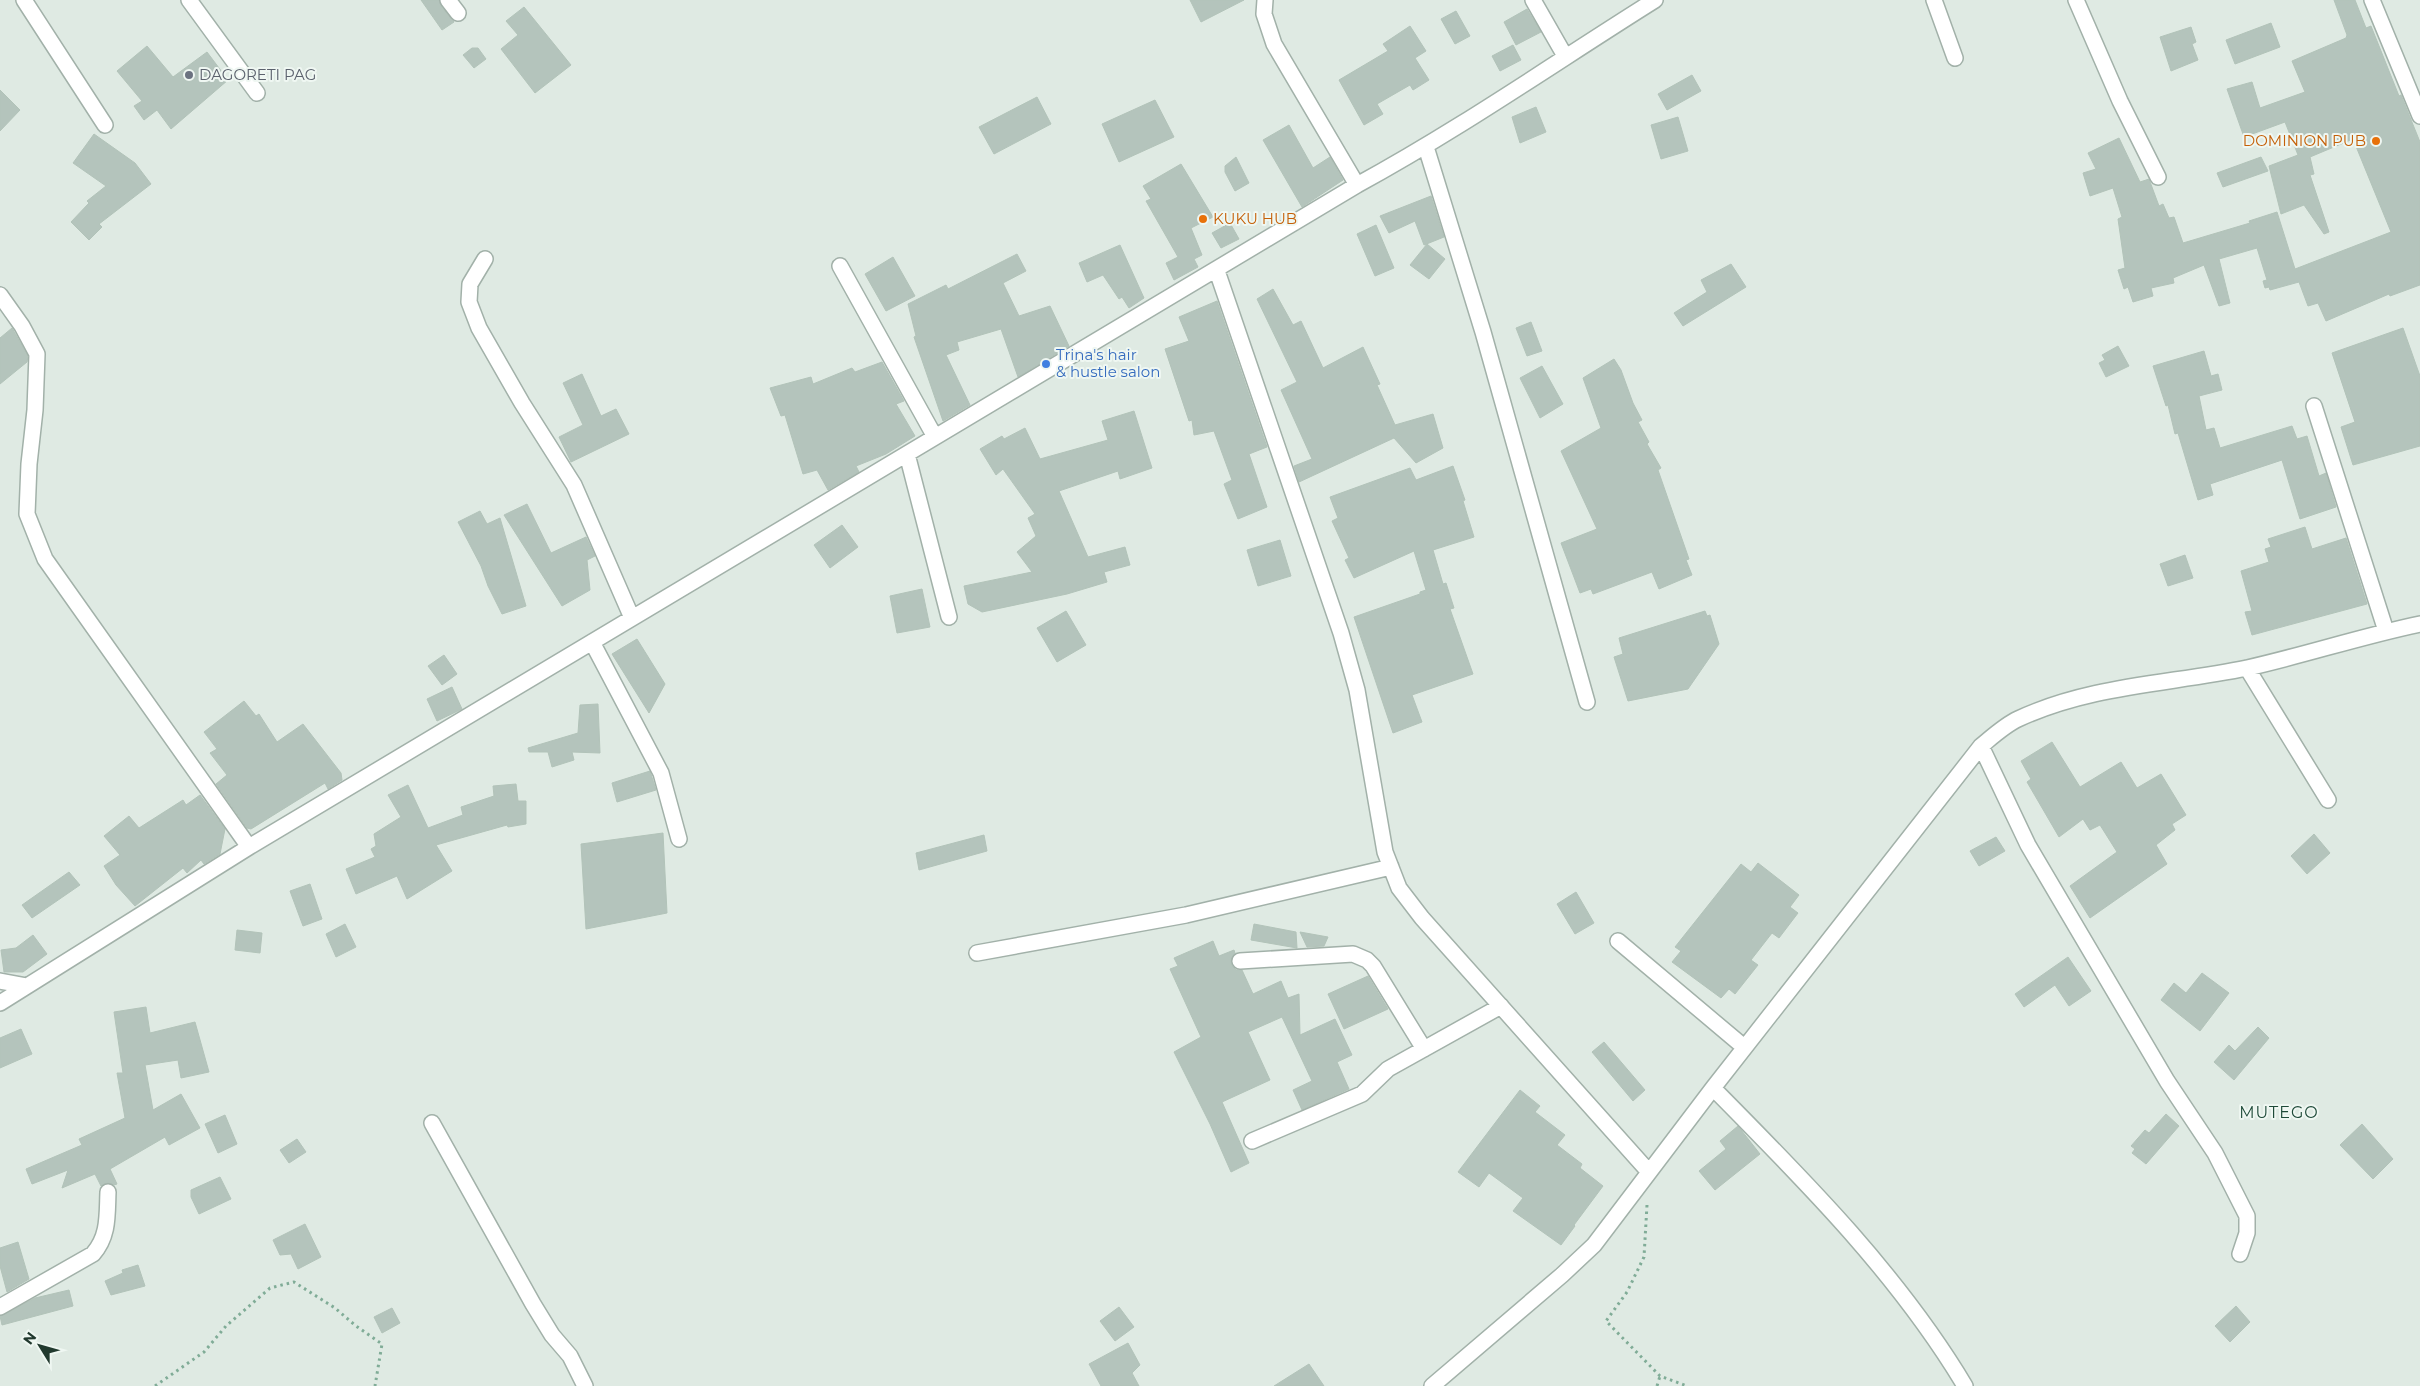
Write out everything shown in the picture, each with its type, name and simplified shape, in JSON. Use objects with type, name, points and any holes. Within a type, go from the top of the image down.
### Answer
[{"type":"street","points":[[24,0],[104,125]]},
{"type":"street","points":[[189,0],[257,93]]},
{"type":"street","points":[[448,0],[458,13]]},
{"type":"street","points":[[1265,0],[1264,14],[1274,44],[1357,185]]},
{"type":"street","points":[[1533,0],[1565,56]]},
{"type":"street","points":[[0,1003],[249,847],[1216,271],[1357,185],[1426,148],[1565,56],[1655,0]]},
{"type":"street","points":[[1934,0],[1955,58]]},
{"type":"street","points":[[2076,0],[2120,101],[2158,177]]},
{"type":"street","points":[[2372,0],[2420,116]]},
{"type":"street","points":[[1426,148],[1483,332],[1587,702]]},
{"type":"street","points":[[485,259],[470,284],[469,302],[479,328],[522,403],[574,485],[632,618]]},
{"type":"street","points":[[840,266],[935,438]]},
{"type":"street","points":[[1216,271],[1349,661],[1357,690],[1385,852],[1399,888],[1422,918],[1649,1172]]},
{"type":"street","points":[[0,295],[22,326],[37,354],[27,514],[45,560],[249,847]]},
{"type":"street","points":[[2314,406],[2386,631]]},
{"type":"street","points":[[907,454],[949,617]]},
{"type":"street","points":[[1432,1386],[1562,1276],[1594,1245],[1744,1047],[1981,746],[2016,719],[2072,699],[2150,682],[2247,668],[2386,631],[2420,624]]},
{"type":"street","points":[[592,642],[659,768],[679,839]]},
{"type":"street","points":[[2247,668],[2328,800]]},
{"type":"street","points":[[1981,746],[2028,845],[2167,1081],[2214,1153],[2243,1208],[2247,1216],[2247,1233],[2240,1254]]},
{"type":"street","points":[[977,953],[1186,915],[1391,867]]},
{"type":"street","points":[[1618,940],[1744,1047]]},
{"type":"street","points":[[1240,961],[1360,955],[1373,966],[1424,1049]]},
{"type":"street","points":[[0,981],[27,986]]},
{"type":"street","points":[[1252,1141],[1362,1094],[1388,1068],[1501,1006]]},
{"type":"street","points":[[1713,1088],[1804,1180],[1876,1263],[1945,1352],[1965,1386]]},
{"type":"street","points":[[432,1123],[533,1304],[552,1335],[570,1356],[585,1386]]},
{"type":"street","points":[[0,1308],[92,1254],[102,1245],[106,1230],[108,1192]]},
{"type":"path","points":[[1649,1172],[1644,1257],[1627,1292],[1606,1321],[1660,1376],[1687,1386]]},
{"type":"path","points":[[155,1386],[204,1352],[226,1326],[270,1288],[294,1282],[335,1308],[356,1326],[382,1344],[376,1386]]},
{"type":"path","points":[[1657,1386],[1660,1376]]},
{"type":"building","points":[[421,0],[439,0],[441,6],[454,22],[442,30]]},
{"type":"building","points":[[1190,0],[1244,0],[1201,22]]},
{"type":"building","points":[[2334,0],[2355,0],[2366,28],[2371,26],[2420,142],[2420,285],[2390,296],[2389,294],[2326,321],[2318,303],[2308,306],[2299,282],[2270,290],[2269,287],[2265,288],[2263,281],[2267,280],[2257,248],[2219,259],[2230,303],[2219,306],[2204,265],[2173,278],[2174,283],[2151,288],[2153,296],[2133,302],[2128,287],[2124,289],[2118,270],[2125,268],[2118,219],[2122,217],[2113,188],[2090,196],[2083,173],[2096,169],[2088,153],[2119,138],[2140,182],[2149,179],[2159,206],[2163,204],[2169,218],[2174,217],[2183,243],[2250,223],[2249,221],[2277,212],[2295,269],[2391,232],[2353,139],[2310,157],[2314,174],[2310,175],[2329,232],[2324,234],[2304,205],[2281,214],[2269,166],[2298,155],[2285,122],[2244,137],[2227,89],[2252,82],[2260,108],[2305,92],[2292,61],[2346,38],[2347,35]]},
{"type":"building","points":[[524,7],[571,65],[535,93],[501,49],[518,35],[506,21]]},
{"type":"building","points":[[1527,9],[1541,32],[1516,45],[1504,22]]},
{"type":"building","points":[[1456,11],[1470,36],[1455,44],[1441,19]]},
{"type":"building","points":[[2271,23],[2280,47],[2235,64],[2226,40]]},
{"type":"building","points":[[1410,26],[1426,51],[1415,58],[1429,80],[1413,90],[1410,85],[1377,104],[1383,114],[1364,125],[1339,80],[1388,51],[1383,44]]},
{"type":"building","points":[[2191,27],[2196,42],[2192,44],[2198,60],[2171,71],[2160,37]]},
{"type":"building","points":[[1513,45],[1521,60],[1500,71],[1492,56]]},
{"type":"building","points":[[147,46],[173,77],[207,52],[228,80],[171,129],[157,110],[144,120],[134,106],[142,101],[117,71]]},
{"type":"building","points":[[472,48],[478,48],[486,59],[474,68],[463,55]]},
{"type":"building","points":[[1692,75],[1701,91],[1667,110],[1658,94]]},
{"type":"building","points":[[0,90],[20,110],[0,131]]},
{"type":"building","points":[[1037,97],[1051,124],[994,154],[979,127]]},
{"type":"building","points":[[1155,100],[1174,137],[1119,162],[1102,124]]},
{"type":"building","points":[[1536,107],[1546,132],[1520,143],[1512,117]]},
{"type":"building","points":[[1678,117],[1688,151],[1661,159],[1651,125]]},
{"type":"building","points":[[1289,125],[1313,168],[1330,157],[1343,180],[1302,207],[1263,140]]},
{"type":"building","points":[[94,134],[135,163],[151,184],[99,224],[102,227],[89,240],[71,222],[89,203],[87,201],[106,186],[73,163]]},
{"type":"building","points":[[1236,157],[1249,183],[1235,191],[1225,172],[1225,166]]},
{"type":"building","points":[[2261,157],[2268,171],[2223,187],[2217,173]]},
{"type":"building","points":[[1181,164],[1213,217],[1191,228],[1202,255],[1194,259],[1198,267],[1174,280],[1166,263],[1178,257],[1146,201],[1151,199],[1143,186]]},
{"type":"building","points":[[1431,196],[1444,237],[1424,245],[1415,221],[1389,233],[1380,216]]},
{"type":"building","points":[[1230,223],[1239,239],[1221,248],[1212,233]]},
{"type":"building","points":[[1376,225],[1394,268],[1375,276],[1357,234]]},
{"type":"building","points":[[1427,244],[1445,259],[1429,279],[1410,265]]},
{"type":"building","points":[[1120,245],[1144,298],[1129,308],[1122,297],[1119,299],[1103,275],[1087,282],[1079,263]]},
{"type":"building","points":[[1017,254],[1026,271],[1003,283],[1019,316],[1050,306],[1069,346],[1018,377],[1001,329],[957,342],[959,350],[946,355],[970,405],[943,421],[914,337],[916,336],[908,304],[946,285],[948,289]]},
{"type":"building","points":[[893,257],[915,296],[886,311],[865,274]]},
{"type":"building","points":[[1731,264],[1746,287],[1683,326],[1674,313],[1707,292],[1701,280]]},
{"type":"building","points":[[1273,289],[1293,325],[1301,321],[1323,368],[1363,347],[1380,384],[1377,385],[1395,425],[1433,414],[1443,448],[1416,463],[1394,438],[1299,482],[1294,466],[1312,459],[1281,390],[1297,382],[1257,299]]},
{"type":"building","points":[[1217,301],[1267,447],[1249,454],[1267,507],[1238,519],[1224,484],[1232,480],[1214,431],[1194,435],[1192,420],[1189,421],[1165,349],[1189,341],[1179,317]]},
{"type":"building","points":[[1531,322],[1542,351],[1527,356],[1516,328]]},
{"type":"building","points":[[12,328],[28,356],[27,362],[0,384],[0,338]]},
{"type":"building","points":[[2403,328],[2420,376],[2420,446],[2353,465],[2341,427],[2355,422],[2332,353]]},
{"type":"building","points":[[2118,346],[2129,366],[2106,377],[2099,363],[2105,360],[2102,355]]},
{"type":"building","points":[[2204,351],[2211,376],[2218,374],[2222,390],[2199,396],[2206,430],[2214,428],[2220,448],[2292,426],[2297,439],[2307,436],[2319,476],[2326,473],[2336,507],[2300,519],[2282,460],[2210,484],[2213,495],[2198,500],[2178,433],[2175,434],[2168,405],[2166,406],[2153,366]]},
{"type":"building","points":[[1614,359],[1621,370],[1633,403],[1642,420],[1638,422],[1649,442],[1647,444],[1661,468],[1658,470],[1689,559],[1686,560],[1692,575],[1659,589],[1652,572],[1593,594],[1591,589],[1580,593],[1561,543],[1597,529],[1561,451],[1601,428],[1583,378]]},
{"type":"building","points":[[882,362],[904,401],[896,404],[915,436],[886,454],[856,466],[859,472],[828,490],[817,470],[803,474],[785,415],[781,416],[770,388],[811,377],[813,384],[852,368],[855,372]]},
{"type":"building","points":[[1542,366],[1563,404],[1540,418],[1520,378]]},
{"type":"building","points":[[582,374],[601,416],[616,409],[629,434],[571,462],[559,437],[583,425],[563,383]]},
{"type":"building","points":[[1134,411],[1152,468],[1120,479],[1118,471],[1059,491],[1088,557],[1125,547],[1130,565],[1104,572],[1107,582],[1067,594],[982,612],[968,604],[964,586],[1032,572],[1017,552],[1036,536],[1028,518],[1035,514],[1003,469],[996,475],[980,449],[1002,436],[1004,439],[1025,428],[1040,459],[1108,440],[1102,421]]},
{"type":"building","points":[[1453,466],[1465,500],[1463,501],[1474,537],[1433,550],[1443,584],[1446,583],[1454,608],[1450,609],[1473,674],[1412,695],[1422,722],[1393,733],[1354,617],[1420,594],[1420,592],[1426,590],[1414,551],[1354,578],[1345,560],[1349,558],[1332,521],[1338,518],[1330,497],[1410,468],[1416,480]]},
{"type":"building","points":[[527,504],[551,553],[586,537],[595,556],[587,560],[590,590],[562,606],[504,515]]},
{"type":"building","points":[[480,511],[487,524],[500,518],[526,606],[502,614],[488,586],[481,566],[458,522]]},
{"type":"building","points":[[842,525],[858,547],[830,568],[814,545]]},
{"type":"building","points":[[2305,527],[2312,549],[2346,538],[2367,604],[2252,635],[2245,612],[2252,611],[2241,571],[2269,562],[2265,549],[2271,547],[2268,539]]},
{"type":"building","points":[[1280,540],[1291,576],[1258,586],[1247,550]]},
{"type":"building","points":[[2185,555],[2193,578],[2168,586],[2160,564]]},
{"type":"building","points":[[922,589],[930,627],[897,633],[890,596]]},
{"type":"building","points":[[1066,611],[1086,645],[1057,662],[1037,628]]},
{"type":"building","points":[[1705,611],[1707,616],[1710,615],[1719,644],[1688,689],[1628,701],[1614,657],[1623,654],[1619,638]]},
{"type":"building","points":[[637,639],[665,684],[649,713],[612,654]]},
{"type":"building","points":[[444,655],[457,674],[442,685],[428,666]]},
{"type":"building","points":[[452,687],[462,709],[437,721],[427,699]]},
{"type":"building","points":[[244,701],[256,716],[259,714],[277,742],[303,724],[341,773],[342,780],[328,789],[325,783],[251,829],[247,828],[216,784],[227,775],[210,753],[217,749],[204,732]]},
{"type":"building","points":[[598,704],[600,753],[572,752],[574,760],[552,767],[548,752],[529,752],[528,748],[578,733],[580,705]]},
{"type":"building","points":[[2052,742],[2080,787],[2121,762],[2137,788],[2161,774],[2186,815],[2172,824],[2175,830],[2156,845],[2167,864],[2090,918],[2070,886],[2117,852],[2100,825],[2090,830],[2083,819],[2059,837],[2027,782],[2031,779],[2021,761]]},
{"type":"building","points":[[650,771],[656,790],[617,802],[612,783]]},
{"type":"building","points":[[516,784],[518,801],[526,801],[526,824],[508,827],[507,825],[436,845],[452,871],[407,899],[397,876],[356,894],[346,869],[375,857],[371,849],[376,846],[374,834],[401,817],[388,795],[408,785],[428,828],[463,815],[461,807],[494,796],[493,786]]},
{"type":"building","points":[[200,795],[225,829],[220,854],[204,864],[201,860],[187,873],[183,868],[135,906],[116,885],[104,866],[120,855],[104,836],[129,816],[139,828],[183,800],[186,805]]},
{"type":"building","points":[[663,833],[667,913],[586,929],[581,844]]},
{"type":"building","points":[[2314,834],[2330,853],[2307,874],[2291,856]]},
{"type":"building","points":[[984,835],[987,851],[919,870],[916,853]]},
{"type":"building","points":[[1996,837],[2005,851],[1979,866],[1970,851]]},
{"type":"building","points":[[1758,863],[1799,895],[1790,907],[1798,913],[1779,938],[1772,933],[1751,960],[1758,965],[1735,994],[1729,989],[1721,998],[1672,962],[1681,951],[1675,947],[1741,864],[1751,872]]},
{"type":"building","points":[[69,872],[80,885],[32,918],[22,905]]},
{"type":"building","points":[[310,884],[322,919],[303,926],[290,891]]},
{"type":"building","points":[[1576,892],[1594,923],[1575,934],[1557,904]]},
{"type":"building","points":[[345,924],[356,947],[336,957],[326,934]]},
{"type":"building","points":[[1254,924],[1296,932],[1297,948],[1251,940]]},
{"type":"building","points":[[237,930],[262,933],[260,953],[235,950]]},
{"type":"building","points":[[1300,932],[1328,937],[1324,946],[1307,947]]},
{"type":"building","points":[[33,935],[47,954],[23,972],[4,972],[1,950],[16,948]]},
{"type":"building","points":[[1213,941],[1219,956],[1234,950],[1235,953],[1231,961],[1232,966],[1236,970],[1242,970],[1253,994],[1281,981],[1288,998],[1299,994],[1300,1035],[1335,1019],[1352,1055],[1337,1062],[1349,1089],[1302,1110],[1293,1090],[1312,1081],[1282,1017],[1248,1032],[1270,1080],[1222,1102],[1249,1163],[1231,1172],[1210,1124],[1174,1052],[1201,1037],[1170,969],[1178,966],[1174,958]]},
{"type":"building","points":[[2068,957],[2091,991],[2069,1006],[2055,985],[2024,1007],[2015,994]]},
{"type":"building","points":[[2202,973],[2229,993],[2200,1031],[2161,1000],[2174,983],[2186,993]]},
{"type":"building","points":[[1368,976],[1388,1009],[1344,1029],[1328,994]]},
{"type":"building","points":[[146,1007],[150,1033],[195,1022],[209,1072],[181,1078],[178,1060],[145,1065],[153,1110],[181,1094],[200,1128],[169,1145],[165,1137],[110,1169],[117,1184],[114,1185],[108,1183],[101,1186],[95,1174],[62,1188],[68,1170],[32,1184],[26,1169],[82,1145],[79,1139],[125,1118],[117,1073],[123,1073],[114,1012]]},
{"type":"building","points":[[2258,1027],[2269,1038],[2234,1080],[2214,1062],[2229,1045],[2235,1051]]},
{"type":"building","points":[[21,1029],[32,1054],[0,1068],[0,1038]]},
{"type":"building","points":[[1604,1042],[1645,1090],[1633,1101],[1592,1052]]},
{"type":"building","points":[[1520,1090],[1540,1106],[1535,1112],[1565,1135],[1557,1145],[1582,1164],[1580,1168],[1603,1186],[1561,1245],[1513,1211],[1523,1198],[1489,1173],[1479,1187],[1458,1172]]},
{"type":"building","points":[[2166,1114],[2179,1126],[2146,1164],[2132,1153],[2135,1149],[2131,1146],[2145,1130],[2149,1133]]},
{"type":"building","points":[[225,1115],[237,1144],[218,1153],[205,1124]]},
{"type":"building","points":[[2362,1124],[2393,1159],[2373,1179],[2340,1145]]},
{"type":"building","points":[[1738,1126],[1760,1154],[1715,1190],[1699,1171],[1726,1149],[1720,1141]]},
{"type":"building","points":[[297,1139],[306,1152],[289,1163],[280,1150]]},
{"type":"building","points":[[220,1177],[231,1199],[199,1214],[191,1197],[191,1190]]},
{"type":"building","points":[[305,1224],[321,1257],[298,1269],[291,1254],[280,1255],[273,1240]]},
{"type":"building","points":[[18,1242],[29,1279],[7,1292],[0,1266],[0,1248]]},
{"type":"building","points":[[138,1265],[145,1286],[111,1295],[105,1281],[123,1273],[122,1270]]},
{"type":"building","points":[[69,1290],[73,1306],[2,1325],[0,1316],[35,1298]]},
{"type":"building","points":[[2236,1306],[2250,1322],[2230,1342],[2215,1326]]},
{"type":"building","points":[[1119,1307],[1134,1327],[1115,1341],[1100,1321]]},
{"type":"building","points":[[392,1308],[400,1323],[382,1333],[374,1317]]},
{"type":"building","points":[[1128,1343],[1140,1365],[1132,1373],[1139,1386],[1101,1386],[1089,1364]]},
{"type":"building","points":[[1309,1364],[1324,1386],[1274,1386]]},
{"type":"place","name":"DAGORETI PAG","points":[[189,75]]},
{"type":"place","name":"DOMINION PUB","points":[[2376,141]]},
{"type":"place","name":"KUKU HUB","points":[[1203,219]]},
{"type":"place","name":"Trina's hair & hustle salon","points":[[1046,364]]},
{"type":"district","name":"MUTEGO","points":[[2279,1112]]}]
